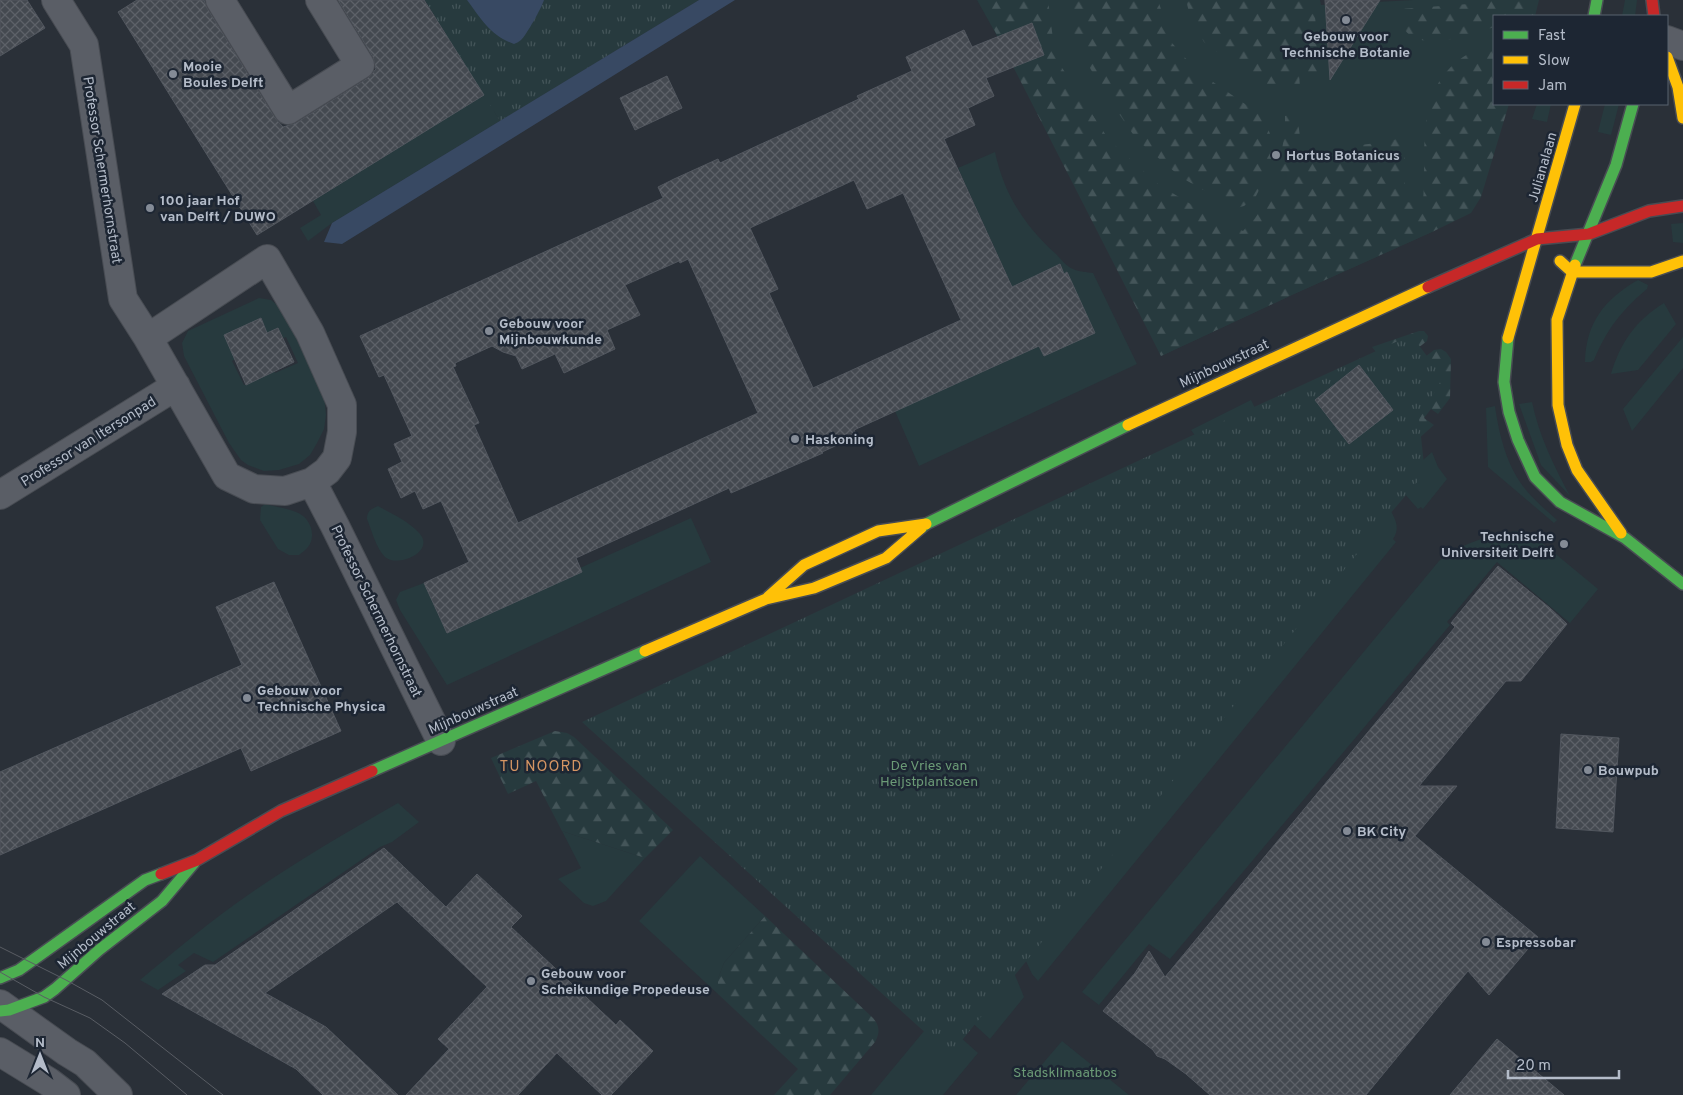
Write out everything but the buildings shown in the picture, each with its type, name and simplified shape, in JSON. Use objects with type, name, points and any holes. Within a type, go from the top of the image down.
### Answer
[{"type":"main road","points":[[1594,15],[1597,0]]},
{"type":"main road","points":[[1652,0],[1654,15]]},
{"type":"main road","points":[[1668,59],[1680,91],[1683,118]]},
{"type":"main road","name":"Julianalaan","points":[[1575,105],[1508,334],[1504,382],[1509,412],[1518,440],[1535,477],[1560,502],[1624,538]]},
{"type":"main road","points":[[1633,105],[1616,165],[1572,272],[1557,320],[1558,405],[1567,445],[1576,470],[1624,538],[1683,584]]},
{"type":"main road","name":"Mijnbouwstraat","points":[[0,978],[19,970],[145,880],[197,860],[281,811],[391,761],[441,742],[595,672],[766,599],[814,588],[886,558],[926,524],[1168,406],[1537,239],[1589,234],[1649,211],[1683,206]]},
{"type":"main road","points":[[1537,239],[1572,272],[1651,272],[1683,261]]},
{"type":"main road","name":"Mijnbouwstraat","points":[[766,599],[804,565],[878,531],[926,524]]},
{"type":"main road","name":"Mijnbouwstraat","points":[[3,1008],[44,997],[55,989],[98,950],[162,901],[197,860]]},
{"type":"street","points":[[220,0],[288,110],[360,64],[320,0]]},
{"type":"street","name":"Professor Schermerhornstraat","points":[[58,1],[84,45],[124,299],[227,476],[254,489],[285,491],[312,482],[336,526],[441,742]]},
{"type":"street","points":[[1668,40],[1683,46]]},
{"type":"street","points":[[148,338],[268,259],[310,333],[342,406],[342,432],[337,458],[327,471],[312,482]]},
{"type":"street","name":"Professor van Itersonpad","points":[[0,495],[176,386]]},
{"type":"street","points":[[3,1008],[85,1063],[118,1095]]},
{"type":"street","points":[[0,1052],[49,1082],[66,1095]]},
{"type":"green space","points":[[425,0],[467,0],[494,111],[500,121],[332,223],[308,241],[300,228],[321,215],[313,201],[483,95]]},
{"type":"green space","points":[[425,0],[699,0],[500,121]]},
{"type":"green space","name":"Hortus Botanicus","points":[[977,0],[1320,0],[1321,5],[1413,0],[1537,0],[1493,15],[1494,105],[1471,207],[1434,231],[1161,356],[1093,208]]},
{"type":"green space","points":[[979,0],[1048,0],[1057,60],[1109,140],[1159,185],[1199,209],[1243,231],[1275,190],[1285,132],[1285,116],[1297,114],[1302,152],[1385,142],[1405,137],[1405,202],[1423,203],[1426,126],[1429,107],[1435,90],[1444,74],[1459,60],[1467,54],[1493,44],[1493,105],[1509,105],[1481,197],[1471,213],[1161,356]]},
{"type":"green space","points":[[1074,0],[1158,0],[1172,43],[1197,71],[1264,117],[1274,147],[1269,168],[1255,198],[1244,206],[1236,208],[1182,178],[1137,140],[1087,63],[1074,33],[1072,10]]},
{"type":"green space","points":[[1186,0],[1314,0],[1319,73],[1299,73],[1300,88],[1276,89],[1256,81],[1204,42],[1189,12]]},
{"type":"green space","points":[[1482,0],[1539,0],[1535,15],[1493,15],[1493,27],[1451,39],[1421,40],[1410,35],[1402,25],[1400,9],[1482,3]]},
{"type":"green space","points":[[1625,0],[1637,0],[1635,15],[1622,15]]},
{"type":"green space","points":[[1537,105],[1551,105],[1547,122],[1532,119]]},
{"type":"green space","points":[[1605,105],[1619,105],[1611,135],[1598,132]]},
{"type":"green space","points":[[995,152],[1010,195],[1034,232],[1069,267],[1078,271],[1093,273],[1137,364],[919,466],[895,411],[1039,346],[1044,356],[1067,272],[1064,274],[1060,264],[1016,295],[958,168]]},
{"type":"green space","points":[[1683,223],[1683,243],[1673,242],[1671,224]]},
{"type":"green space","points":[[1638,280],[1648,285],[1647,289],[1616,321],[1604,339],[1594,360],[1585,362],[1589,335],[1600,313],[1616,295]]},
{"type":"green space","points":[[259,298],[271,300],[281,308],[324,394],[326,415],[324,429],[310,455],[299,464],[279,470],[264,471],[241,460],[229,443],[184,356],[182,343],[188,331]],"holes":[[[261,318],[267,333],[278,328],[283,338],[286,337],[298,363],[275,373],[274,371],[244,385],[232,361]]]},
{"type":"green space","points":[[1664,303],[1676,324],[1638,370],[1611,374],[1619,352],[1630,333],[1645,317]]},
{"type":"green space","points":[[1424,331],[1428,336],[1427,341],[1390,370],[1372,347]]},
{"type":"green space","name":"De Vries van Heijstplantsoen","points":[[1411,335],[1443,377],[1419,419],[1425,473],[1383,522],[950,1055],[582,722],[1191,436]]},
{"type":"green space","points":[[1683,337],[1683,368],[1632,431],[1623,409]]},
{"type":"green space","points":[[1441,349],[1451,359],[1450,398],[1438,414],[1431,409],[1424,418],[1434,425],[1383,470],[1396,379],[1434,350]]},
{"type":"green space","points":[[1251,400],[1277,452],[1209,455],[1191,430]]},
{"type":"green space","points":[[1532,402],[1543,439],[1570,496],[1541,465],[1519,404]]},
{"type":"green space","points":[[1495,406],[1505,450],[1519,481],[1529,494],[1557,520],[1554,523],[1488,467],[1486,408]]},
{"type":"green space","points":[[1432,452],[1438,467],[1447,479],[1423,509],[1421,507],[1418,509],[1396,484]]},
{"type":"green space","points":[[265,504],[296,512],[307,520],[310,525],[312,539],[308,547],[299,555],[289,555],[278,549],[260,520],[261,507]]},
{"type":"green space","points":[[378,506],[416,529],[423,541],[423,547],[419,552],[398,561],[385,557],[377,544],[367,519],[370,511]]},
{"type":"green space","points":[[1390,510],[1396,524],[1396,532],[1393,539],[1396,542],[1038,981],[1032,974],[1019,946]]},
{"type":"green space","points":[[691,518],[711,562],[447,685],[400,610],[396,600],[400,592],[424,583],[447,633],[511,604],[580,568]]},
{"type":"green space","points":[[1515,531],[1528,533],[1535,537],[1598,589],[1570,623],[1497,562],[1447,622],[1450,625],[1170,959],[1149,944],[1099,1005],[1082,992],[1439,561],[1456,549],[1475,541]]},
{"type":"green space","points":[[555,731],[567,733],[574,737],[673,830],[645,858],[562,831],[536,781],[508,794],[491,758]]},
{"type":"green space","points":[[398,803],[419,822],[392,842],[380,847],[213,962],[194,953],[178,965],[186,971],[158,990],[140,980],[206,926],[266,882]]},
{"type":"green space","points":[[562,831],[645,858],[606,901],[593,906],[584,903],[558,879],[581,868]]},
{"type":"green space","points":[[700,856],[765,916],[724,963],[718,979],[718,994],[639,921]]},
{"type":"green space","points":[[765,916],[873,1018],[878,1027],[878,1036],[875,1042],[830,1095],[774,1095],[798,1069],[718,994],[718,979],[724,963]]},
{"type":"green space","points":[[1003,946],[1024,997],[990,1039],[954,1006]]},
{"type":"green space","points":[[934,1019],[940,1019],[978,1053],[943,1095],[871,1095]]},
{"type":"green space","name":"Stadsklimaatbos","points":[[1062,1041],[1129,1095],[1016,1095]]},
{"type":"water","points":[[467,0],[544,0],[526,33],[520,41],[514,44],[493,32]]},
{"type":"water","points":[[699,0],[735,0],[342,244],[324,242],[332,223]]},
{"type":"tram line","points":[[0,947],[102,1000],[223,1095]]},
{"type":"tram line","points":[[0,972],[44,997],[90,1018],[125,1043],[187,1095]]},
{"type":"traffic: fast","points":[[1594,15],[1597,0]]},
{"type":"traffic: fast","points":[[1575,265],[1616,165],[1633,105]]},
{"type":"traffic: fast","points":[[1508,338],[1504,382],[1509,412],[1518,440],[1535,477],[1560,502],[1625,538],[1683,584]]},
{"type":"traffic: fast","points":[[921,528],[1128,425]]},
{"type":"traffic: fast","points":[[372,771],[645,651]]},
{"type":"traffic: fast","points":[[0,1011],[9,1010],[44,997],[55,989],[99,950],[162,901],[194,863]]},
{"type":"traffic: fast","points":[[0,978],[19,970],[145,880],[161,874]]},
{"type":"traffic: slow","points":[[1668,60],[1678,87],[1683,118]]},
{"type":"traffic: slow","points":[[1508,338],[1575,105]]},
{"type":"traffic: slow","points":[[1560,261],[1572,272],[1651,272],[1683,261]]},
{"type":"traffic: slow","points":[[1575,265],[1557,320],[1558,405],[1567,445],[1577,470],[1621,533]]},
{"type":"traffic: slow","points":[[1128,425],[1428,287]]},
{"type":"traffic: slow","points":[[768,597],[804,565],[878,531],[926,524]]},
{"type":"traffic: slow","points":[[645,651],[766,599],[814,588],[886,558],[921,528]]},
{"type":"traffic: jam","points":[[1652,0],[1654,15]]},
{"type":"traffic: jam","points":[[1428,287],[1537,239],[1589,234],[1649,211],[1683,206]]},
{"type":"traffic: jam","points":[[161,874],[197,860],[281,811],[372,771]]},
{"type":"place","name":"Gebouw voor Technische Botanie","points":[[1346,20]]},
{"type":"place","name":"Mooie Boules Delft","points":[[173,74]]},
{"type":"place","name":"Hortus Botanicus","points":[[1276,155]]},
{"type":"place","name":"100 jaar Hof van Delft / DUWO","points":[[150,208]]},
{"type":"place","name":"Gebouw voor Mijnbouwkunde","points":[[489,331]]},
{"type":"place","name":"Haskoning","points":[[795,439]]},
{"type":"place","name":"Technische Universiteit Delft","points":[[1564,544]]},
{"type":"place","name":"Gebouw voor Technische Physica","points":[[247,698]]},
{"type":"place","name":"Bouwpub","points":[[1588,770]]},
{"type":"place","name":"BK City","points":[[1347,831]]},
{"type":"place","name":"Espressobar","points":[[1486,942]]},
{"type":"place","name":"Gebouw voor Scheikundige Propedeuse","points":[[531,981]]},
{"type":"district","name":"TU NOORD","points":[[541,766]]}]
